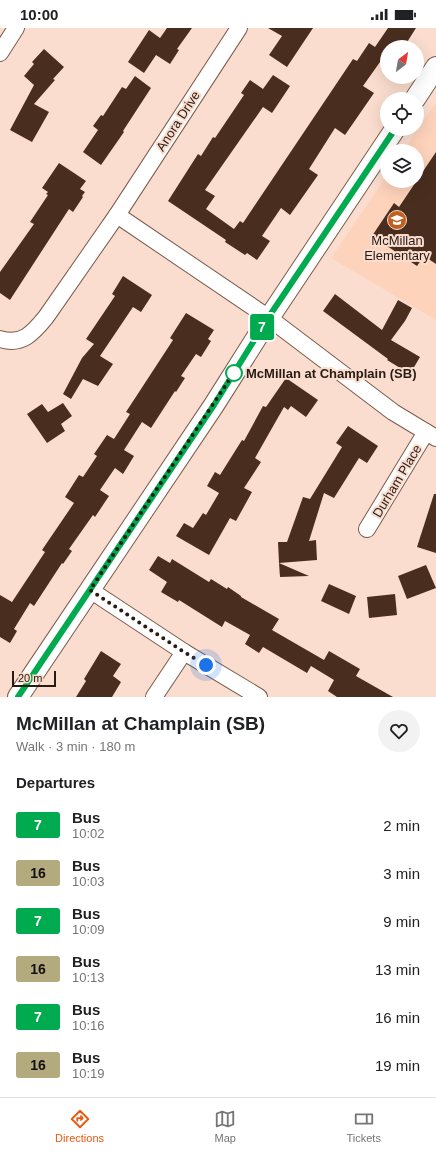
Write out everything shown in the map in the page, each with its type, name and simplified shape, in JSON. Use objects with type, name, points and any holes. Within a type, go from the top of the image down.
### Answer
[{"type":"street","points":[[0,53],[16,28]]},
{"type":"street","name":"Anora Drive","points":[[0,339],[20,341],[33,332],[46,318],[117,215],[239,28]]},
{"type":"street","points":[[420,92],[436,68]]},
{"type":"street","points":[[18,697],[214,405],[268,318],[390,136]]},
{"type":"street","points":[[117,215],[268,318],[393,412],[431,435]]},
{"type":"street","name":"Durham Place","points":[[368,529],[431,435]]},
{"type":"street","points":[[90,590],[184,652],[259,697]]},
{"type":"street","points":[[154,697],[184,652]]},
{"type":"shaded area","name":"McMillan Elementary","points":[[436,102],[436,320],[331,258],[380,185],[380,188],[424,188],[424,144],[408,144],[413,136],[424,136],[424,120]]},
{"type":"building","points":[[167,28],[192,28],[177,49],[179,50],[170,64],[156,55],[144,73],[128,62],[149,30],[160,38]]},
{"type":"building","points":[[268,28],[313,28],[287,67],[269,55],[282,36]]},
{"type":"building","points":[[388,28],[416,28],[408,40],[380,40],[380,62],[363,86],[374,93],[345,135],[335,128],[309,169],[318,175],[290,215],[281,208],[262,236],[270,241],[257,260],[247,253],[245,255],[225,242],[226,240],[168,201],[198,154],[201,156],[213,137],[215,138],[244,95],[241,93],[250,80],[263,89],[273,75],[290,86],[272,113],[263,107],[205,190],[215,196],[206,209],[234,229],[240,221],[243,223],[353,59],[357,61],[369,43],[375,47]]},
{"type":"building","points":[[44,49],[64,67],[34,104],[49,112],[32,142],[10,130],[34,85],[24,76],[34,64],[32,62]]},
{"type":"building","points":[[135,76],[151,88],[123,131],[124,132],[101,165],[83,152],[98,130],[93,126],[101,115],[103,116],[122,87],[126,89]]},
{"type":"building","points":[[436,152],[436,264],[424,256],[417,266],[372,236],[394,203],[399,207],[412,188],[424,188],[424,170]]},
{"type":"building","points":[[59,163],[86,181],[80,189],[85,192],[73,212],[69,209],[10,300],[0,293],[0,272],[34,224],[30,222],[48,195],[46,194],[48,192],[42,188]]},
{"type":"building","points":[[123,276],[152,295],[141,312],[133,307],[100,356],[113,364],[98,386],[83,379],[71,399],[63,394],[82,358],[94,344],[86,339],[115,296],[112,294]]},
{"type":"building","points":[[335,294],[382,330],[398,300],[412,308],[405,321],[391,340],[420,357],[410,374],[387,360],[388,359],[323,311]]},
{"type":"building","points":[[186,313],[214,330],[208,339],[211,341],[201,357],[196,354],[181,376],[185,378],[151,428],[142,422],[124,450],[134,456],[123,474],[115,468],[100,490],[109,496],[95,517],[93,515],[69,549],[72,551],[63,564],[62,563],[34,606],[30,603],[14,629],[17,631],[10,643],[0,637],[0,595],[12,602],[45,552],[42,550],[74,503],[65,497],[79,475],[83,477],[97,456],[94,454],[107,435],[114,439],[130,414],[126,412],[173,340],[170,338]]},
{"type":"building","points":[[286,378],[318,400],[306,417],[291,406],[288,410],[284,407],[255,458],[261,462],[244,488],[252,492],[236,521],[230,518],[209,555],[176,536],[184,523],[193,528],[203,513],[206,515],[219,493],[207,486],[215,472],[220,475],[242,440],[244,441],[263,406],[266,407]]},
{"type":"building","points":[[63,403],[72,416],[61,424],[65,431],[47,443],[27,414],[42,404],[48,412]]},
{"type":"building","points":[[348,426],[378,446],[367,463],[359,458],[334,498],[324,493],[309,541],[316,540],[317,560],[279,563],[278,542],[287,542],[303,497],[310,499],[342,447],[336,443]]},
{"type":"building","points":[[434,494],[436,494],[436,553],[417,547]]},
{"type":"building","points":[[158,556],[170,563],[172,559],[209,582],[211,579],[227,589],[228,587],[241,597],[279,619],[272,630],[324,660],[329,651],[360,669],[356,676],[393,697],[337,697],[328,691],[334,680],[311,666],[307,673],[263,647],[259,653],[245,644],[250,635],[225,621],[222,627],[179,600],[178,602],[161,592],[167,582],[149,570]]},
{"type":"building","points":[[279,563],[309,576],[280,577]]},
{"type":"building","points":[[426,565],[436,588],[407,599],[398,576]]},
{"type":"building","points":[[329,584],[356,596],[349,614],[321,601]]},
{"type":"building","points":[[395,594],[397,615],[369,618],[367,597]]},
{"type":"building","points":[[101,651],[121,664],[113,676],[121,682],[112,697],[76,697],[86,681],[84,679]]},
{"type":"bus line","name":"7","points":[[18,697],[214,405],[268,318],[390,136]]},
{"type":"place","name":"McMillan Elementary","points":[[397,220]]},
{"type":"place","name":"McMillan at Champlain (SB)","points":[[234,373]]},
{"type":"route","points":[[206,665],[90,590],[214,405],[235,371],[234,373]]}]
